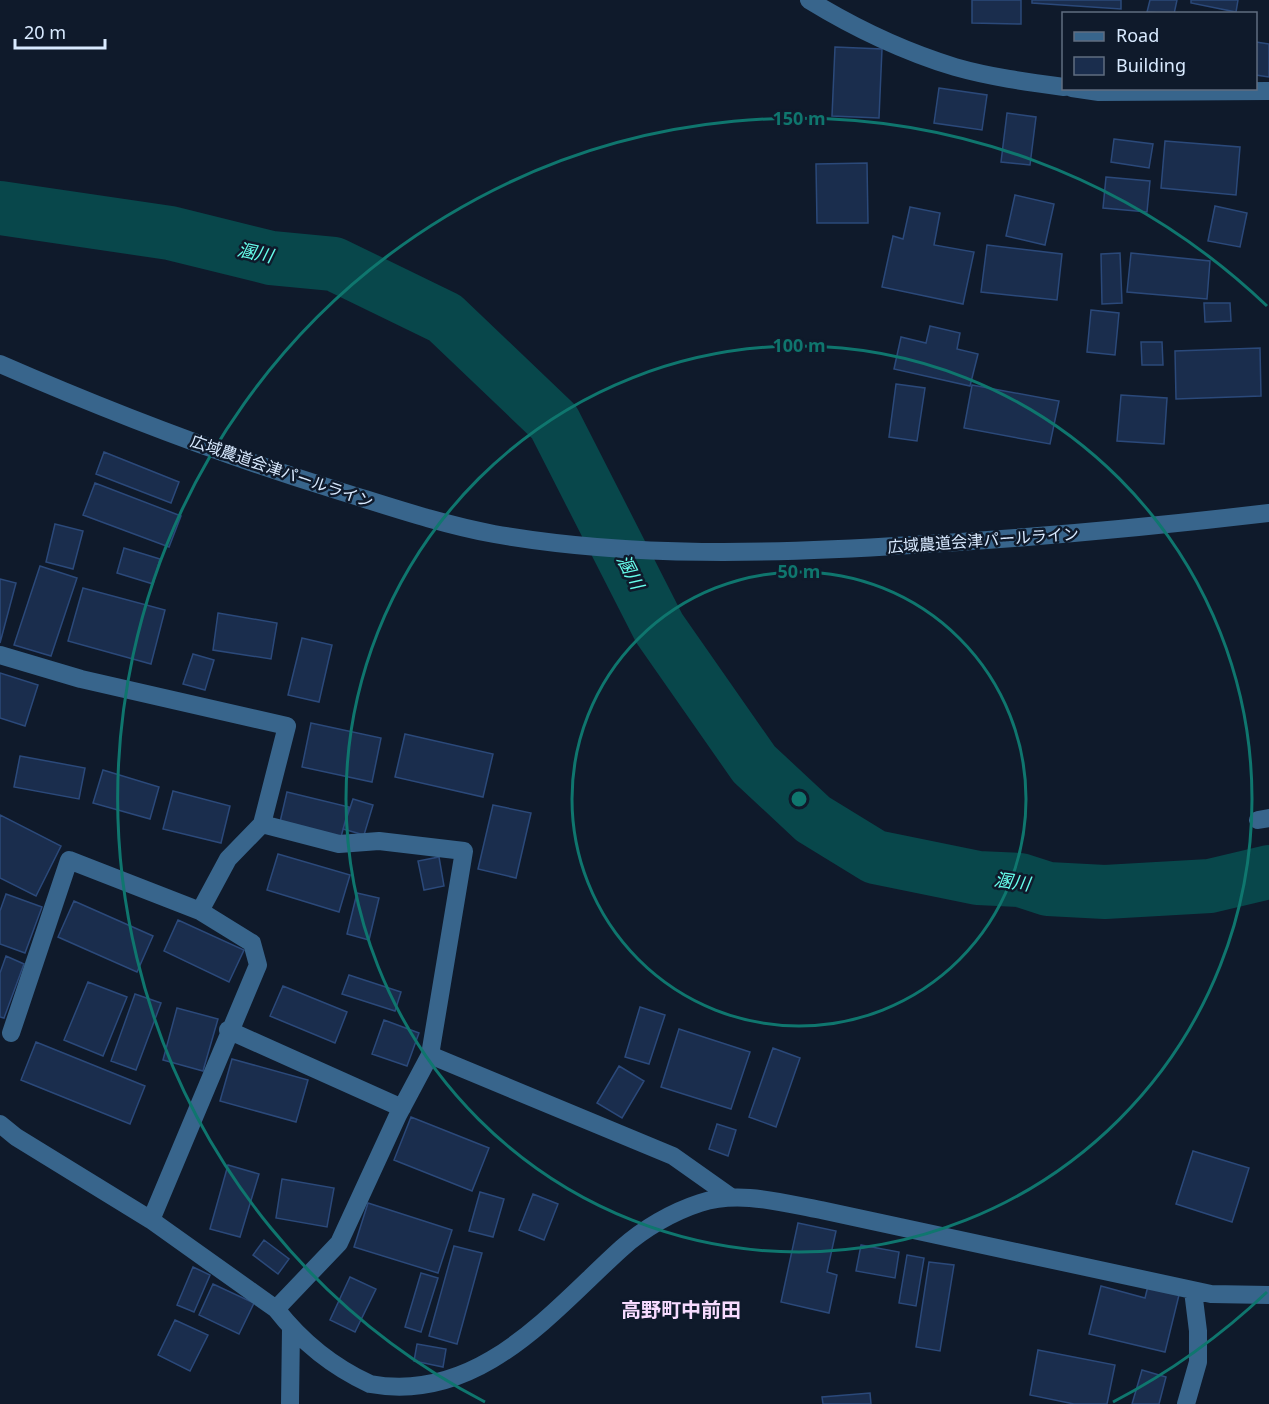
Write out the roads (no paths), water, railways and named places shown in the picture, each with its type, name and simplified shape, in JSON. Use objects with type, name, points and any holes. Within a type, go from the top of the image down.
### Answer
[{"type":"street","points":[[809,0],[892,42],[954,67],[1017,81],[1062,87]]},
{"type":"street","points":[[1086,90],[1099,92],[1269,91]]},
{"type":"street","name":"広域農道会津パールライン","points":[[2,368],[249,463],[418,515],[492,533],[574,544],[695,552],[804,552],[1135,529],[1269,513]]},
{"type":"street","points":[[0,655],[81,679],[287,726],[262,824],[228,859],[200,911]]},
{"type":"street","points":[[262,824],[339,844],[379,841],[464,851],[430,1055],[402,1108],[339,1243],[276,1309]]},
{"type":"street","points":[[11,1034],[69,860],[200,911],[252,943],[258,964],[228,1030],[151,1220]]},
{"type":"street","points":[[228,1030],[402,1108]]},
{"type":"street","points":[[430,1055],[673,1156],[731,1197]]},
{"type":"street","points":[[0,1124],[16,1137],[151,1220],[276,1309],[291,1328],[324,1358],[351,1376],[385,1391],[413,1396],[435,1396],[461,1389],[505,1365],[621,1249],[648,1228],[700,1203],[731,1197],[764,1199],[820,1210],[1211,1294],[1269,1294]]},
{"type":"street","points":[[1186,1404],[1198,1362],[1198,1331],[1193,1290]]},
{"type":"street","points":[[290,1404],[291,1328]]},
{"type":"waterway","name":"溷川","points":[[0,208],[170,233],[271,258],[334,264],[445,318],[554,422],[659,628],[754,764],[813,819],[875,857],[978,878],[1020,880],[1048,889],[1105,892],[1210,886],[1269,872]]},
{"type":"district","name":"高野町中前田","points":[[681,1310]]}]
